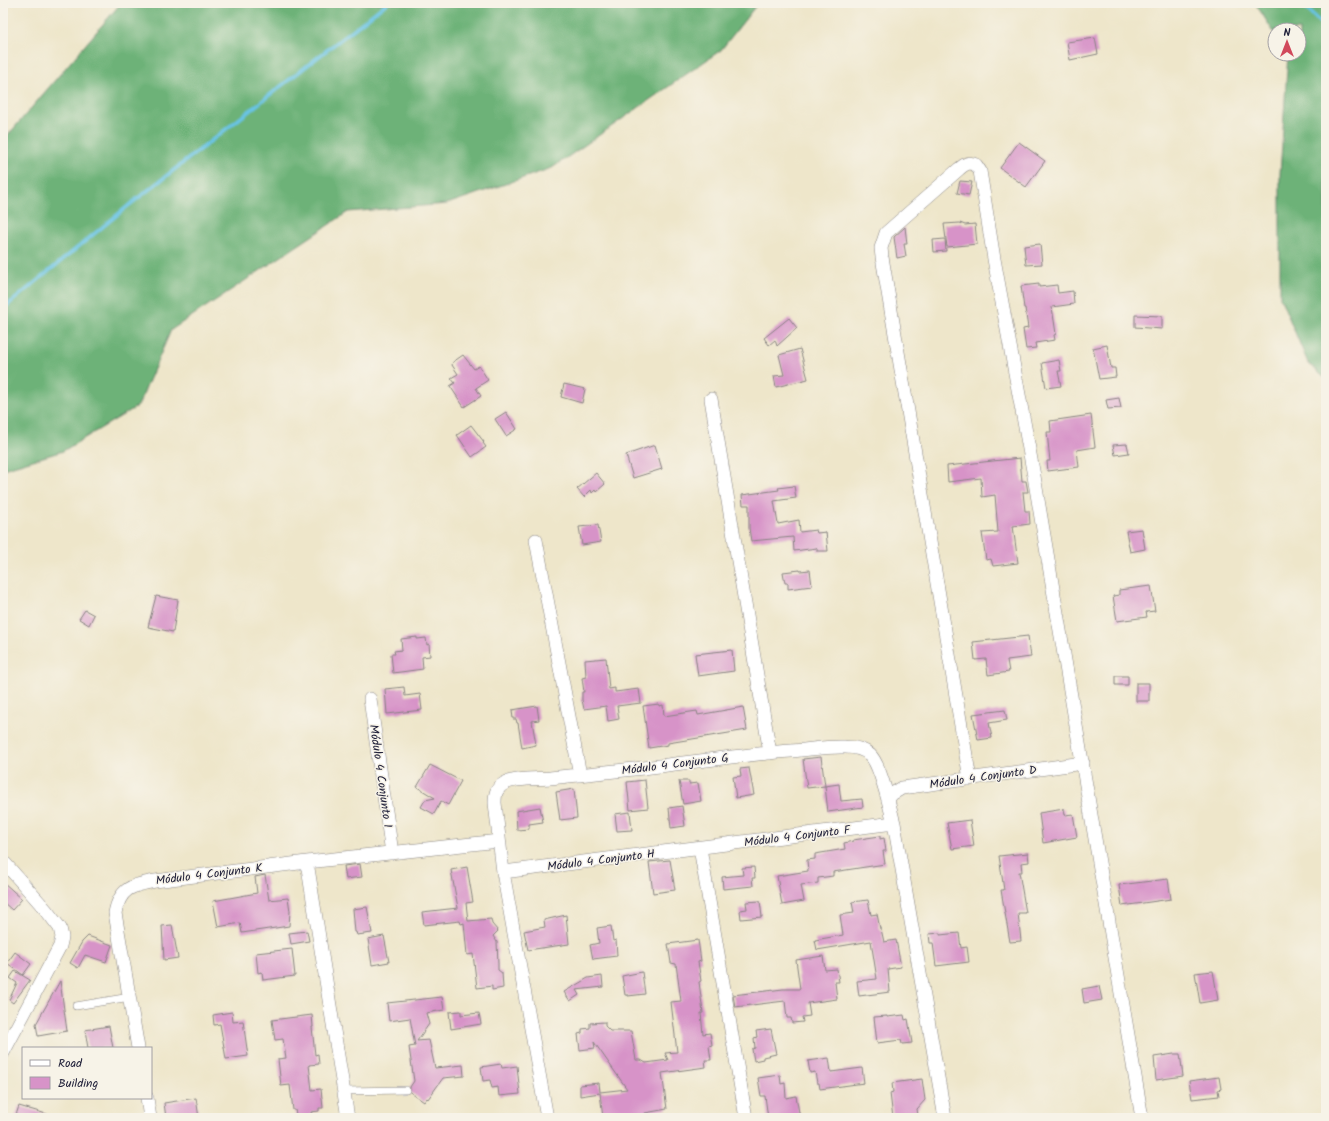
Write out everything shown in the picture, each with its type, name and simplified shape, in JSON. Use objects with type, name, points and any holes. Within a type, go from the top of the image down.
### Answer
[{"type":"street","points":[[970,779],[882,257],[882,248],[886,233],[967,163],[976,165],[980,171],[994,259],[1034,476],[1142,1118]]},
{"type":"street","points":[[711,399],[770,753]]},
{"type":"street","points":[[536,540],[580,775],[510,781],[498,788],[495,794],[495,803],[503,872],[547,1118]]},
{"type":"street","name":"Módulo 4 Conjunto I","points":[[370,699],[392,853]]},
{"type":"street","name":"Módulo 4 Conjunto G","points":[[580,775],[770,753],[844,747],[858,748],[871,755],[876,763],[894,823],[945,1118]]},
{"type":"street","name":"Módulo 4 Conjunto D","points":[[888,799],[894,792],[902,788],[1083,763]]},
{"type":"street","name":"Módulo 4 Conjunto F","points":[[700,848],[894,823]]},
{"type":"street","name":"Módulo 4 Conjunto K","points":[[130,997],[116,913],[117,901],[128,889],[138,884],[307,862],[499,841]]},
{"type":"street","points":[[700,848],[746,1118]]},
{"type":"street","name":"Módulo 4 Conjunto H","points":[[503,872],[700,848]]},
{"type":"street","points":[[3,861],[60,928],[62,937],[60,946],[3,1053]]},
{"type":"street","points":[[307,862],[348,1118]]},
{"type":"street","points":[[130,997],[138,1047]]},
{"type":"street","points":[[147,1099],[150,1118]]},
{"type":"lane","points":[[76,1006],[130,997]]},
{"type":"lane","points":[[344,1091],[406,1090]]},
{"type":"green space","points":[[121,3],[758,3],[721,50],[552,168],[447,204],[348,212],[171,330],[138,406],[63,451],[3,469],[3,141]]},
{"type":"green space","points":[[1255,3],[1326,3],[1326,379],[1308,363],[1280,297],[1280,174],[1287,62],[1307,62],[1307,22],[1267,22]]},
{"type":"building","points":[[1095,38],[1098,54],[1070,60],[1067,42]]},
{"type":"building","points":[[1019,142],[1045,161],[1026,187],[1000,168]]},
{"type":"building","points":[[960,181],[972,182],[969,195],[957,193]]},
{"type":"building","points":[[960,223],[965,225],[975,224],[977,244],[947,247],[944,224]]},
{"type":"building","points":[[905,227],[907,244],[904,244],[906,256],[897,258],[894,237]]},
{"type":"building","points":[[945,239],[946,251],[934,252],[933,240]]},
{"type":"building","points":[[1040,244],[1042,264],[1026,265],[1024,246]]},
{"type":"building","points":[[1039,284],[1039,287],[1057,285],[1058,293],[1073,291],[1074,304],[1052,307],[1056,334],[1054,335],[1055,340],[1035,343],[1036,348],[1026,349],[1023,329],[1028,328],[1021,286]]},
{"type":"building","points":[[1135,315],[1162,316],[1162,329],[1135,327]]},
{"type":"building","points":[[789,318],[797,328],[777,346],[775,340],[769,345],[764,338]]},
{"type":"building","points":[[1107,345],[1111,368],[1115,368],[1116,377],[1099,379],[1093,348]]},
{"type":"building","points":[[800,349],[808,379],[776,387],[774,376],[784,375],[779,355]]},
{"type":"building","points":[[463,355],[474,369],[479,366],[488,380],[476,388],[481,396],[464,407],[450,386],[455,383],[451,378],[458,374],[452,365],[453,362]]},
{"type":"building","points":[[1059,360],[1061,371],[1058,371],[1061,386],[1046,388],[1042,363]]},
{"type":"building","points":[[564,384],[585,389],[582,403],[561,397]]},
{"type":"building","points":[[1119,398],[1121,408],[1108,409],[1106,400]]},
{"type":"building","points":[[506,412],[517,429],[506,436],[495,419]]},
{"type":"building","points":[[1091,415],[1095,447],[1077,450],[1079,467],[1048,471],[1047,461],[1050,461],[1047,432],[1051,432],[1050,421]]},
{"type":"building","points":[[471,425],[486,447],[472,457],[457,435]]},
{"type":"building","points":[[1127,444],[1129,453],[1115,455],[1113,445]]},
{"type":"building","points":[[655,445],[662,469],[633,478],[626,455]]},
{"type":"building","points":[[1020,458],[1022,481],[1026,481],[1028,492],[1023,492],[1025,511],[1029,511],[1030,524],[1013,526],[1018,563],[993,566],[991,559],[986,560],[982,533],[998,532],[995,495],[982,497],[981,478],[948,482],[947,466]]},
{"type":"building","points":[[596,473],[605,484],[596,492],[595,490],[592,493],[591,490],[584,497],[577,489]]},
{"type":"building","points":[[794,486],[796,498],[774,501],[778,524],[799,520],[800,532],[816,530],[817,533],[826,532],[828,551],[817,551],[817,548],[794,551],[793,537],[751,541],[749,528],[749,505],[743,505],[742,495],[779,490],[778,488]]},
{"type":"building","points":[[598,525],[601,542],[582,545],[579,527]]},
{"type":"building","points":[[1142,529],[1145,549],[1130,552],[1126,531]]},
{"type":"building","points":[[810,570],[812,586],[788,589],[788,583],[785,583],[783,572]]},
{"type":"building","points":[[1151,586],[1155,611],[1146,612],[1147,617],[1117,621],[1113,596],[1119,595],[1119,590]]},
{"type":"building","points":[[156,596],[178,600],[173,632],[148,627]]},
{"type":"building","points":[[85,610],[94,615],[89,625],[79,619]]},
{"type":"building","points":[[1028,636],[1031,657],[1007,660],[1009,672],[988,675],[986,659],[975,660],[973,642]]},
{"type":"building","points":[[417,637],[417,639],[426,638],[427,645],[429,644],[430,656],[422,657],[423,669],[393,673],[391,654],[395,654],[394,651],[402,650],[401,639]]},
{"type":"building","points":[[732,650],[734,671],[698,676],[695,654]]},
{"type":"building","points":[[606,658],[609,689],[615,688],[615,692],[639,689],[641,703],[617,706],[619,719],[608,721],[606,706],[584,709],[582,700],[582,692],[584,692],[582,678],[586,677],[585,660]]},
{"type":"building","points":[[1115,676],[1128,676],[1128,685],[1115,685]]},
{"type":"building","points":[[1136,683],[1149,683],[1149,701],[1136,701]]},
{"type":"building","points":[[404,687],[405,696],[420,694],[422,710],[387,714],[385,689]]},
{"type":"building","points":[[659,704],[659,706],[663,705],[664,716],[697,711],[698,715],[743,707],[747,730],[668,743],[668,745],[649,748],[643,706]]},
{"type":"building","points":[[537,706],[539,720],[532,721],[536,745],[522,748],[518,723],[516,719],[513,719],[512,710]]},
{"type":"building","points":[[1005,710],[1007,720],[989,723],[992,738],[978,740],[973,714]]},
{"type":"building","points":[[821,757],[825,786],[807,788],[803,759]]},
{"type":"building","points":[[430,765],[461,781],[448,805],[441,801],[434,814],[421,807],[425,800],[435,798],[417,787]]},
{"type":"building","points":[[749,768],[754,795],[736,798],[733,777],[741,776],[740,769]]},
{"type":"building","points":[[645,780],[648,808],[630,810],[627,782]]},
{"type":"building","points":[[679,781],[689,781],[689,784],[698,783],[701,801],[683,804]]},
{"type":"building","points":[[839,784],[841,801],[862,799],[863,807],[828,812],[825,786]]},
{"type":"building","points":[[574,789],[577,818],[560,820],[556,792]]},
{"type":"building","points":[[682,806],[685,826],[671,828],[669,808]]},
{"type":"building","points":[[540,807],[543,822],[529,824],[529,829],[517,830],[516,811]]},
{"type":"building","points":[[1064,809],[1065,815],[1073,814],[1077,837],[1043,843],[1039,813]]},
{"type":"building","points":[[630,812],[632,830],[617,831],[615,814]]},
{"type":"building","points":[[970,820],[974,846],[952,849],[947,823]]},
{"type":"building","points":[[880,836],[880,839],[884,838],[886,851],[883,851],[885,864],[833,872],[833,876],[818,878],[818,883],[801,885],[804,901],[782,905],[777,876],[808,871],[807,860],[815,859],[815,854],[845,849],[844,843],[853,840]]},
{"type":"building","points":[[1028,853],[1029,862],[1021,863],[1022,872],[1019,872],[1026,913],[1018,913],[1021,941],[1010,942],[1001,890],[1004,890],[999,856]]},
{"type":"building","points":[[670,860],[675,890],[653,893],[649,862]]},
{"type":"building","points":[[360,864],[362,877],[346,879],[344,866]]},
{"type":"building","points":[[467,867],[473,902],[466,903],[468,921],[491,919],[492,924],[498,931],[493,936],[497,942],[498,970],[502,973],[503,988],[492,990],[492,986],[477,988],[473,954],[467,955],[464,923],[461,924],[460,921],[424,925],[422,912],[458,908],[451,870]]},
{"type":"building","points":[[754,867],[755,878],[752,878],[753,886],[723,889],[722,877],[743,875],[742,868]]},
{"type":"building","points":[[265,875],[269,900],[288,898],[290,911],[289,926],[242,933],[240,923],[218,927],[213,901],[257,893],[255,877]]},
{"type":"building","points":[[1168,879],[1171,899],[1122,906],[1119,885]]},
{"type":"building","points":[[3,882],[22,899],[12,910],[3,902]]},
{"type":"building","points":[[868,900],[871,915],[877,914],[884,942],[896,940],[901,967],[888,969],[890,992],[859,996],[857,981],[877,979],[871,941],[817,950],[815,940],[843,935],[840,915],[854,913],[852,902]]},
{"type":"building","points":[[760,901],[762,917],[741,919],[740,910],[747,909],[746,902]]},
{"type":"building","points":[[367,907],[372,933],[357,935],[355,932],[353,909]]},
{"type":"building","points":[[566,915],[569,944],[528,950],[524,931],[545,927],[544,920]]},
{"type":"building","points":[[172,925],[178,958],[164,960],[162,926]]},
{"type":"building","points":[[611,926],[613,941],[616,940],[617,956],[593,959],[590,945],[599,943],[597,928]]},
{"type":"building","points":[[307,931],[309,941],[291,944],[289,933]]},
{"type":"building","points":[[940,933],[940,935],[959,933],[961,948],[967,947],[969,962],[936,966],[933,943],[930,943],[929,934]]},
{"type":"building","points":[[88,936],[112,945],[106,962],[85,955],[78,968],[70,963],[82,942]]},
{"type":"building","points":[[384,936],[389,962],[372,965],[368,939]]},
{"type":"building","points":[[698,940],[701,961],[698,962],[701,981],[699,982],[703,1013],[701,1013],[703,1034],[710,1033],[712,1045],[709,1046],[711,1060],[705,1060],[706,1067],[662,1073],[667,1109],[645,1113],[646,1118],[634,1118],[634,1115],[603,1118],[600,1093],[580,1096],[580,1085],[599,1083],[600,1092],[627,1089],[594,1042],[595,1048],[580,1050],[578,1034],[582,1033],[582,1029],[590,1028],[590,1023],[605,1022],[605,1026],[610,1031],[631,1031],[636,1060],[641,1060],[646,1063],[668,1060],[665,1053],[677,1052],[671,1002],[681,1001],[676,964],[671,963],[668,944]]},
{"type":"building","points":[[292,949],[295,976],[263,980],[262,972],[258,973],[256,953]]},
{"type":"building","points":[[15,952],[31,964],[23,975],[7,963]]},
{"type":"building","points":[[823,956],[825,970],[837,969],[839,982],[835,982],[837,999],[808,1003],[810,1016],[802,1017],[803,1022],[792,1023],[791,1018],[787,1018],[785,1001],[735,1007],[733,995],[783,989],[800,989],[796,960]]},
{"type":"building","points":[[15,971],[30,980],[13,1003],[9,1000],[17,983],[10,978]]},
{"type":"building","points":[[1213,971],[1218,1000],[1200,1003],[1195,973]]},
{"type":"building","points":[[642,972],[645,994],[625,995],[622,976]]},
{"type":"building","points":[[602,976],[603,987],[576,990],[579,995],[570,1001],[564,992],[588,978]]},
{"type":"building","points":[[60,981],[67,1031],[38,1036],[36,1024]]},
{"type":"building","points":[[1099,986],[1102,1000],[1084,1003],[1082,989]]},
{"type":"building","points":[[442,997],[444,1010],[426,1013],[429,1024],[417,1041],[429,1040],[435,1068],[463,1065],[464,1076],[443,1078],[428,1099],[427,1098],[424,1102],[410,1092],[410,1087],[414,1081],[409,1047],[415,1046],[410,1018],[389,1021],[387,1003]]},
{"type":"building","points":[[461,1011],[461,1015],[479,1013],[481,1024],[451,1029],[449,1012]]},
{"type":"building","points":[[232,1012],[233,1022],[243,1021],[248,1056],[226,1059],[220,1024],[214,1025],[213,1015]]},
{"type":"building","points":[[312,1015],[315,1055],[318,1054],[319,1064],[309,1065],[312,1090],[321,1089],[323,1108],[319,1108],[319,1111],[311,1112],[312,1118],[297,1118],[295,1110],[293,1110],[290,1085],[281,1086],[278,1059],[286,1058],[283,1039],[275,1040],[272,1020]]},
{"type":"building","points":[[904,1015],[905,1020],[908,1019],[912,1043],[902,1044],[901,1040],[877,1043],[874,1017]]},
{"type":"building","points":[[109,1026],[113,1047],[88,1047],[85,1030]]},
{"type":"building","points":[[771,1029],[776,1054],[754,1061],[752,1049],[755,1048],[754,1038],[757,1037],[756,1031]]},
{"type":"building","points":[[1180,1054],[1183,1076],[1156,1080],[1154,1057]]},
{"type":"building","points":[[829,1058],[831,1072],[862,1068],[864,1083],[820,1089],[815,1072],[810,1073],[808,1061]]},
{"type":"building","points":[[501,1064],[502,1068],[517,1066],[520,1094],[499,1096],[498,1087],[492,1088],[490,1080],[483,1081],[481,1067]]},
{"type":"building","points":[[780,1075],[781,1084],[785,1083],[786,1098],[796,1096],[800,1118],[768,1118],[765,1096],[761,1096],[758,1078]]},
{"type":"building","points":[[1219,1077],[1221,1089],[1218,1090],[1219,1096],[1192,1099],[1189,1081]]},
{"type":"building","points":[[922,1079],[925,1100],[917,1109],[918,1115],[893,1118],[890,1093],[893,1092],[892,1083]]},
{"type":"building","points":[[196,1098],[199,1118],[166,1118],[164,1103]]},
{"type":"building","points":[[19,1106],[50,1115],[49,1118],[15,1118]]},
{"type":"waterway","points":[[3,309],[128,206],[387,3]]},
{"type":"waterway","points":[[1301,3],[1326,29]]}]
